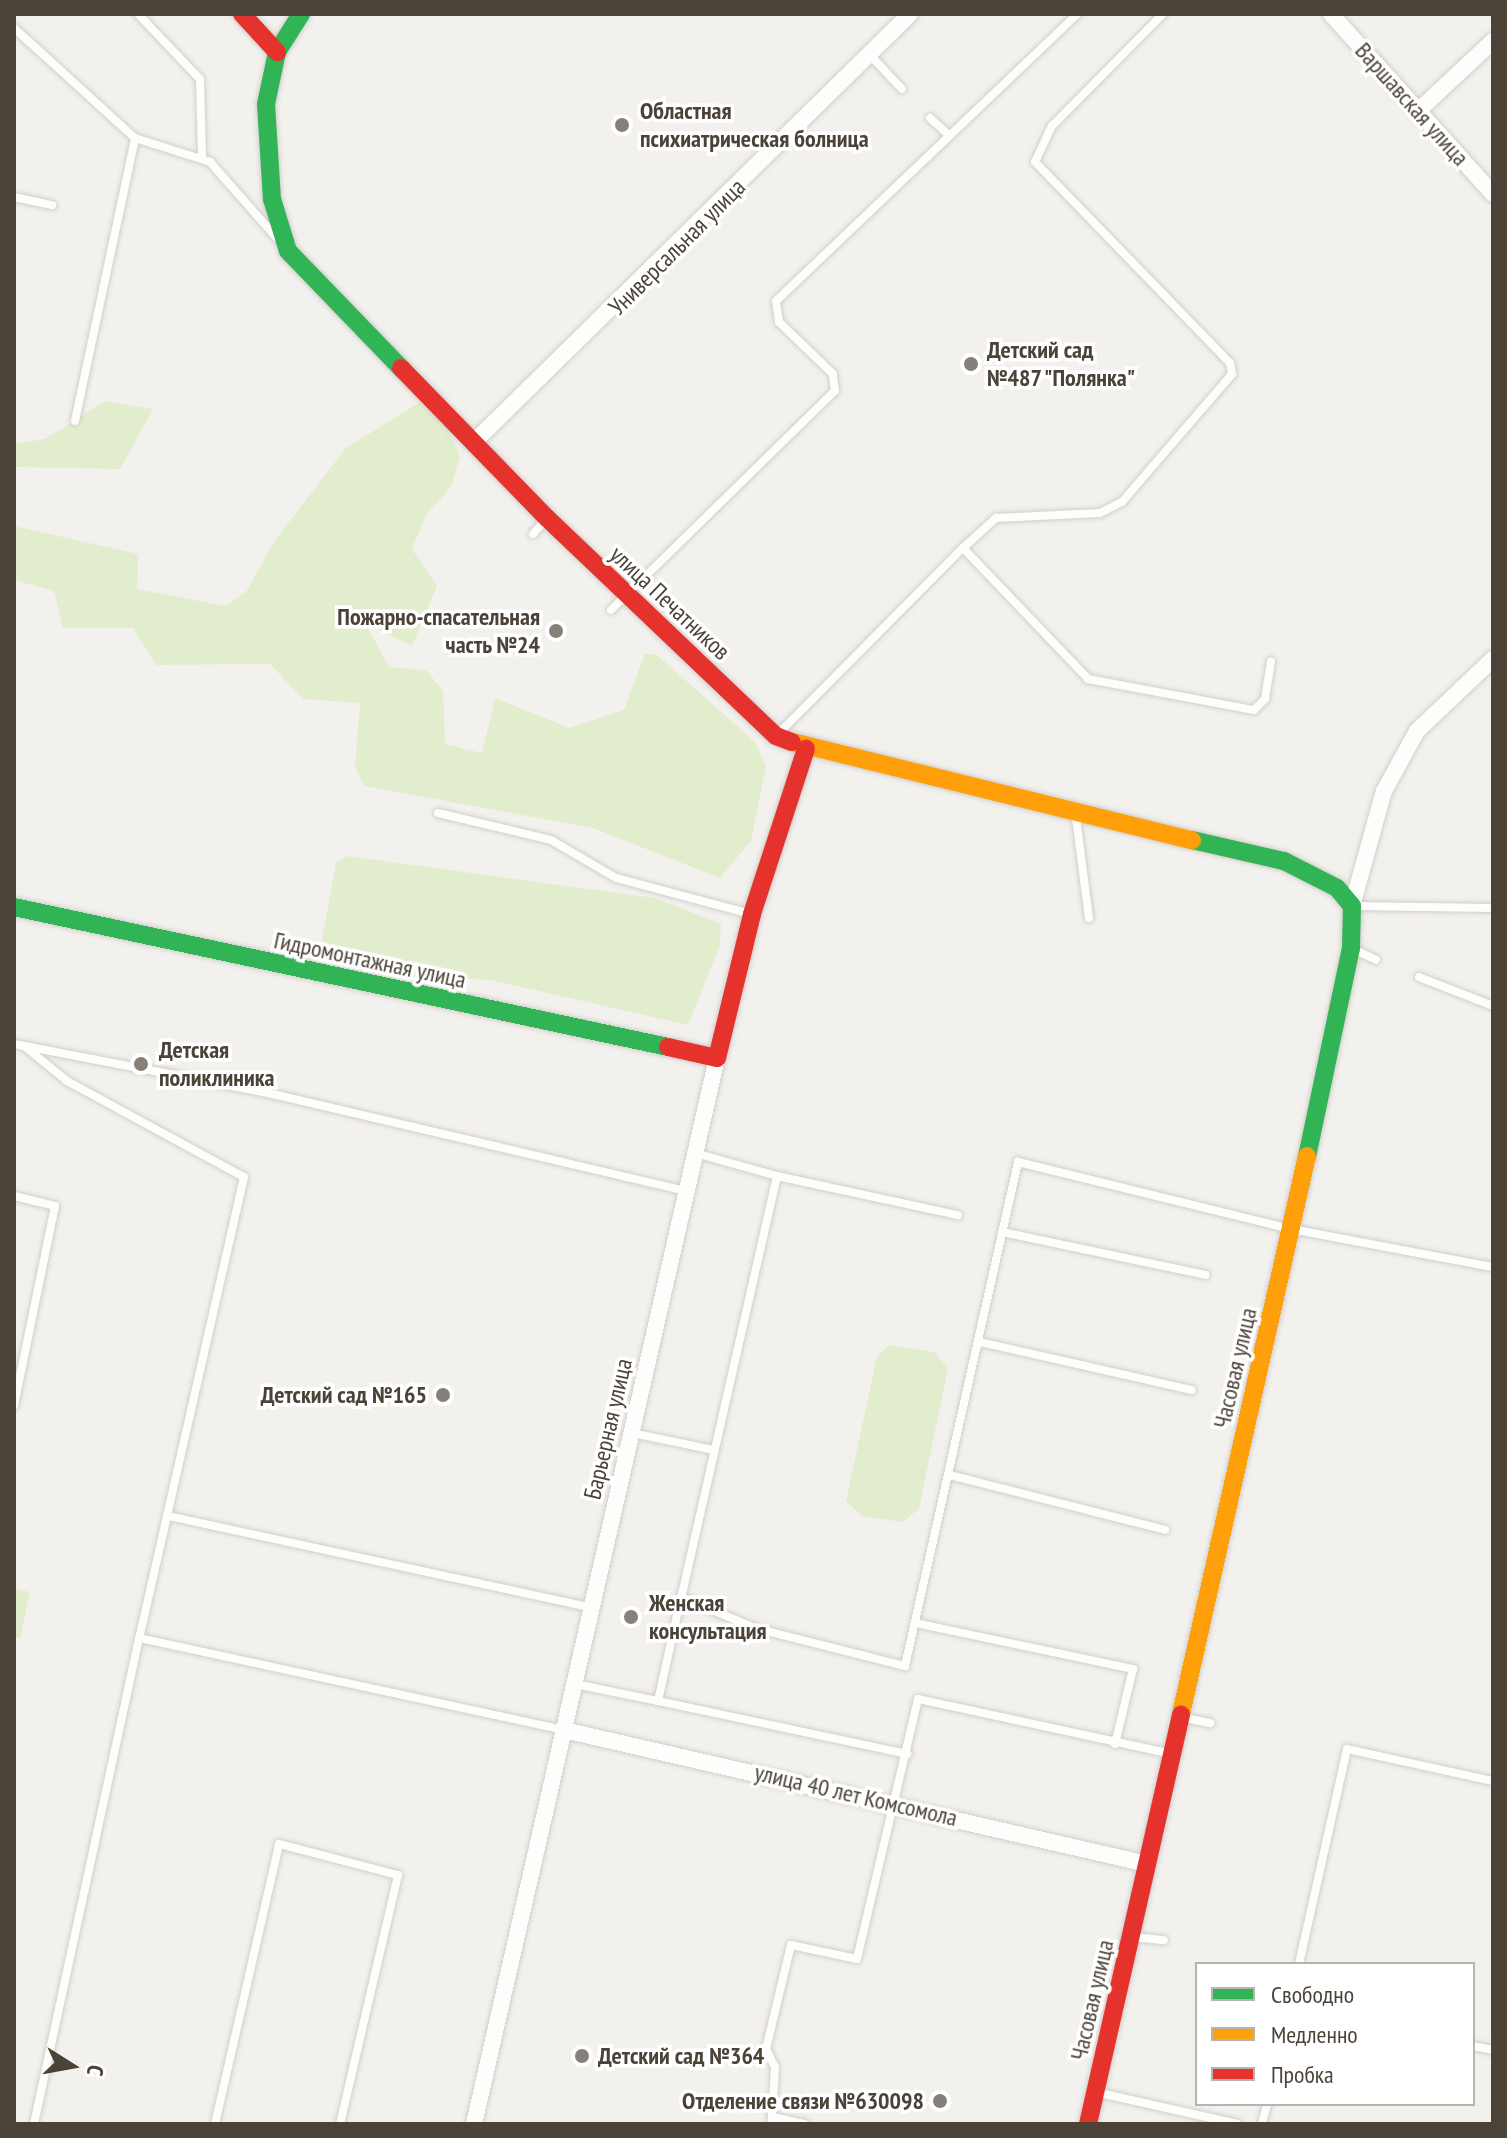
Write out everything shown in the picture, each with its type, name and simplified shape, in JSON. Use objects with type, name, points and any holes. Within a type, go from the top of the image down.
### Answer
[{"type":"main road","points":[[242,14],[277,52]]},
{"type":"main road","points":[[288,251],[268,156],[266,104],[277,52],[301,14]]},
{"type":"main road","name":"улица Печатников","points":[[288,251],[547,518],[776,736],[806,749],[1284,861],[1337,888],[1352,906]]},
{"type":"main road","name":"Барьерная улица","points":[[717,1058],[752,914],[806,749]]},
{"type":"main road","name":"Часовая улица","points":[[1088,2124],[1291,1229],[1351,948],[1352,906]]},
{"type":"main road","name":"Гидромонтажная улица","points":[[14,907],[717,1058]]},
{"type":"street","name":"Универсальная улица","points":[[474,442],[910,14]]},
{"type":"street","name":"Варшавская улица","points":[[1331,14],[1493,194]]},
{"type":"street","points":[[1417,112],[1493,41]]},
{"type":"street","name":"Часовая улица","points":[[1352,906],[1384,791],[1417,731],[1493,659]]},
{"type":"street","name":"Барьерная улица","points":[[474,2124],[717,1058]]},
{"type":"street","name":"улица 40 лет Комсомола","points":[[564,1730],[897,1802],[1147,1864]]},
{"type":"lane","points":[[138,14],[200,79],[202,157]]},
{"type":"lane","points":[[611,610],[835,391],[833,374],[779,322],[776,301],[1077,14]]},
{"type":"lane","points":[[776,736],[996,518],[1100,513],[1122,502],[1232,374],[1230,363],[1035,162],[1052,126],[1163,14]]},
{"type":"lane","points":[[14,28],[135,138],[202,157],[288,251]]},
{"type":"lane","points":[[869,54],[902,89]]},
{"type":"lane","points":[[930,118],[949,135]]},
{"type":"lane","points":[[75,421],[135,138]]},
{"type":"lane","points":[[14,197],[52,205]]},
{"type":"lane","points":[[533,534],[547,518]]},
{"type":"lane","points":[[963,548],[1088,679],[1254,710],[1265,699],[1271,661]]},
{"type":"lane","points":[[438,813],[551,840],[616,878],[752,914]]},
{"type":"lane","points":[[1075,813],[1089,918]]},
{"type":"lane","points":[[1352,906],[1493,908]]},
{"type":"lane","points":[[1351,948],[1376,960]]},
{"type":"lane","points":[[1419,977],[1493,1006]]},
{"type":"lane","points":[[19,1045],[264,1092],[687,1191]]},
{"type":"lane","points":[[19,1045],[67,1081],[244,1177],[139,1638],[34,2124]]},
{"type":"lane","points":[[695,1153],[777,1176],[958,1215]]},
{"type":"lane","points":[[681,1597],[755,1628],[905,1666],[1018,1162],[1291,1229],[1493,1267]]},
{"type":"lane","points":[[658,1701],[777,1176]]},
{"type":"lane","points":[[14,1196],[55,1206],[14,1406]]},
{"type":"lane","points":[[1002,1232],[1206,1275]]},
{"type":"lane","points":[[980,1342],[1192,1390]]},
{"type":"lane","points":[[632,1433],[714,1450]]},
{"type":"lane","points":[[950,1475],[1165,1530]]},
{"type":"lane","points":[[168,1516],[592,1608]]},
{"type":"lane","points":[[915,1623],[1133,1669],[1115,1744]]},
{"type":"lane","points":[[139,1638],[564,1730]]},
{"type":"lane","points":[[575,1684],[907,1754]]},
{"type":"lane","points":[[804,2124],[771,2120],[775,2067],[766,2049],[791,1945],[857,1959],[897,1802],[918,1699],[1172,1754]]},
{"type":"lane","points":[[1181,1716],[1210,1723]]},
{"type":"lane","points":[[1299,1962],[1347,1749],[1493,1781]]},
{"type":"lane","points":[[215,2124],[279,1844],[398,1875],[340,2124]]},
{"type":"lane","points":[[1131,1937],[1164,1940]]},
{"type":"lane","points":[[1095,2092],[1238,2124]]},
{"type":"green space","points":[[105,401],[153,409],[120,469],[14,467],[14,444],[45,439]]},
{"type":"green space","points":[[420,402],[443,419],[460,456],[451,487],[426,515],[412,549],[437,586],[412,646],[365,623],[389,667],[426,670],[443,691],[445,744],[482,753],[495,698],[569,728],[624,710],[645,653],[657,655],[755,742],[766,767],[751,841],[720,878],[593,828],[364,786],[355,767],[360,703],[303,699],[270,664],[156,665],[133,628],[63,628],[54,591],[14,580],[14,526],[138,554],[137,589],[225,606],[246,592],[275,540],[346,448]]},
{"type":"green space","points":[[347,856],[655,898],[721,924],[720,945],[688,1025],[490,980],[405,975],[334,956],[322,939],[336,863]]},
{"type":"green space","points":[[889,1345],[934,1352],[948,1368],[919,1509],[902,1522],[862,1516],[846,1501],[877,1356]]},
{"type":"green space","points":[[14,1588],[30,1592],[20,1638],[14,1637]]},
{"type":"traffic: fast","points":[[301,14],[277,52],[266,104],[272,199],[288,251],[401,368]]},
{"type":"traffic: fast","points":[[1192,840],[1284,861],[1337,888],[1352,906],[1351,948],[1307,1156]]},
{"type":"traffic: fast","points":[[14,907],[668,1047]]},
{"type":"traffic: slow","points":[[792,742],[1192,840]]},
{"type":"traffic: slow","points":[[1181,1714],[1307,1156]]},
{"type":"traffic: jam","points":[[242,14],[277,52]]},
{"type":"traffic: jam","points":[[401,368],[547,518],[776,736],[792,742]]},
{"type":"traffic: jam","points":[[668,1047],[717,1058],[752,914],[806,749]]},
{"type":"traffic: jam","points":[[1088,2124],[1181,1714]]},
{"type":"place","name":"Областная психиатрическая болница","points":[[622,125]]},
{"type":"place","name":"Детский сад №487 \"Полянка\"","points":[[971,364]]},
{"type":"place","name":"Пожарно-спасательная часть №24","points":[[556,631]]},
{"type":"place","name":"Детская поликлиника","points":[[141,1064]]},
{"type":"place","name":"Детский сад №165","points":[[443,1395]]},
{"type":"place","name":"Женская консультация","points":[[631,1617]]},
{"type":"place","name":"Детский сад №364","points":[[582,2056]]},
{"type":"place","name":"Отделение связи №630098","points":[[940,2101]]}]
